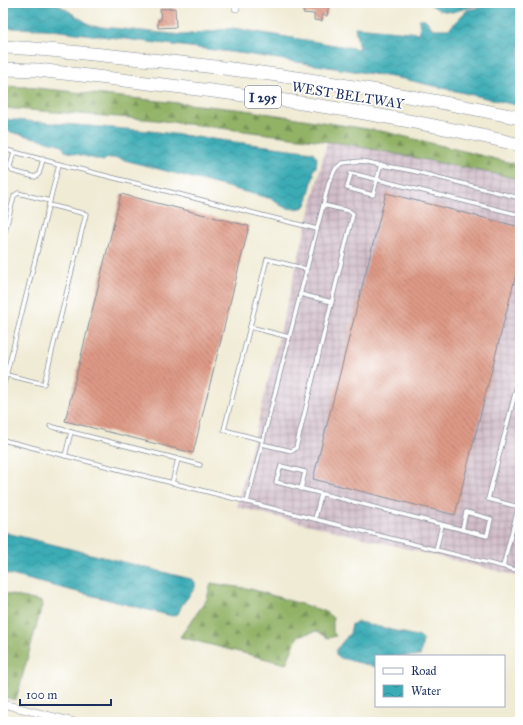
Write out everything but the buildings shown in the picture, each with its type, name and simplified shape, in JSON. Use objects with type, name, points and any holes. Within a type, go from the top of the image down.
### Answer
[{"type":"highway","name":"WEST BELTWAY","points":[[3,47],[96,54],[256,72],[383,92],[520,118]]},
{"type":"highway","name":"WEST BELTWAY","points":[[3,69],[38,70],[250,95],[381,116],[520,145]]},
{"type":"street","points":[[3,704],[74,722]]},
{"type":"lane","points":[[3,149],[317,229]]},
{"type":"lane","points":[[14,152],[10,167],[12,171],[35,177],[39,174],[42,160]]},
{"type":"lane","points":[[247,502],[329,182],[336,168],[343,163],[351,161],[381,164],[520,198]]},
{"type":"lane","points":[[3,388],[5,374],[59,164]]},
{"type":"lane","points":[[381,164],[377,179],[373,195],[347,188],[352,173],[377,179],[520,215]]},
{"type":"lane","points":[[3,240],[14,196],[18,193],[86,214],[44,384],[5,374]]},
{"type":"lane","points":[[306,270],[267,259],[224,430],[292,451],[296,448],[353,214],[349,211],[323,205]]},
{"type":"lane","points":[[300,294],[332,302]]},
{"type":"lane","points":[[250,327],[289,337]]},
{"type":"lane","points":[[519,506],[488,499],[520,374]]},
{"type":"lane","points":[[50,426],[200,465]]},
{"type":"lane","points":[[65,456],[71,432]]},
{"type":"lane","points":[[3,440],[520,571]]},
{"type":"lane","points":[[172,483],[178,460]]},
{"type":"lane","points":[[301,489],[305,472],[281,466],[276,482],[301,489],[442,525],[462,530],[487,536],[491,519],[466,512],[462,530]]},
{"type":"lane","points":[[315,519],[321,494]]},
{"type":"lane","points":[[503,566],[520,501]]},
{"type":"lane","points":[[436,550],[442,525]]},
{"type":"shaded area","points":[[327,142],[347,144],[520,179],[520,568],[518,576],[237,507]]},
{"type":"green space","points":[[3,86],[27,87],[245,110],[386,132],[520,165],[520,179],[347,144],[156,120],[3,108]]},
{"type":"green space","points":[[211,583],[251,589],[324,611],[333,618],[333,632],[336,636],[328,638],[317,631],[298,636],[286,664],[180,637],[207,599]]},
{"type":"green space","points":[[3,593],[43,602],[16,700],[3,697]]},
{"type":"water","points":[[3,3],[56,3],[92,26],[183,35],[233,28],[359,49],[355,27],[420,33],[419,19],[425,19],[433,29],[449,29],[467,10],[503,3],[520,3],[520,106],[404,79],[246,54],[44,29],[3,28]]},
{"type":"water","points":[[428,3],[486,3],[452,12],[439,10]]},
{"type":"water","points":[[3,119],[150,131],[313,152],[317,158],[316,167],[313,171],[314,174],[306,205],[297,209],[290,208],[280,205],[272,199],[117,158],[108,158],[103,161],[65,151],[59,144],[3,130]]},
{"type":"water","points":[[3,532],[191,579],[195,582],[195,588],[182,605],[178,614],[172,616],[3,573]]},
{"type":"water","points":[[359,622],[420,637],[423,640],[420,655],[375,655],[375,667],[341,658],[336,655],[336,650],[350,633],[352,624]]}]
